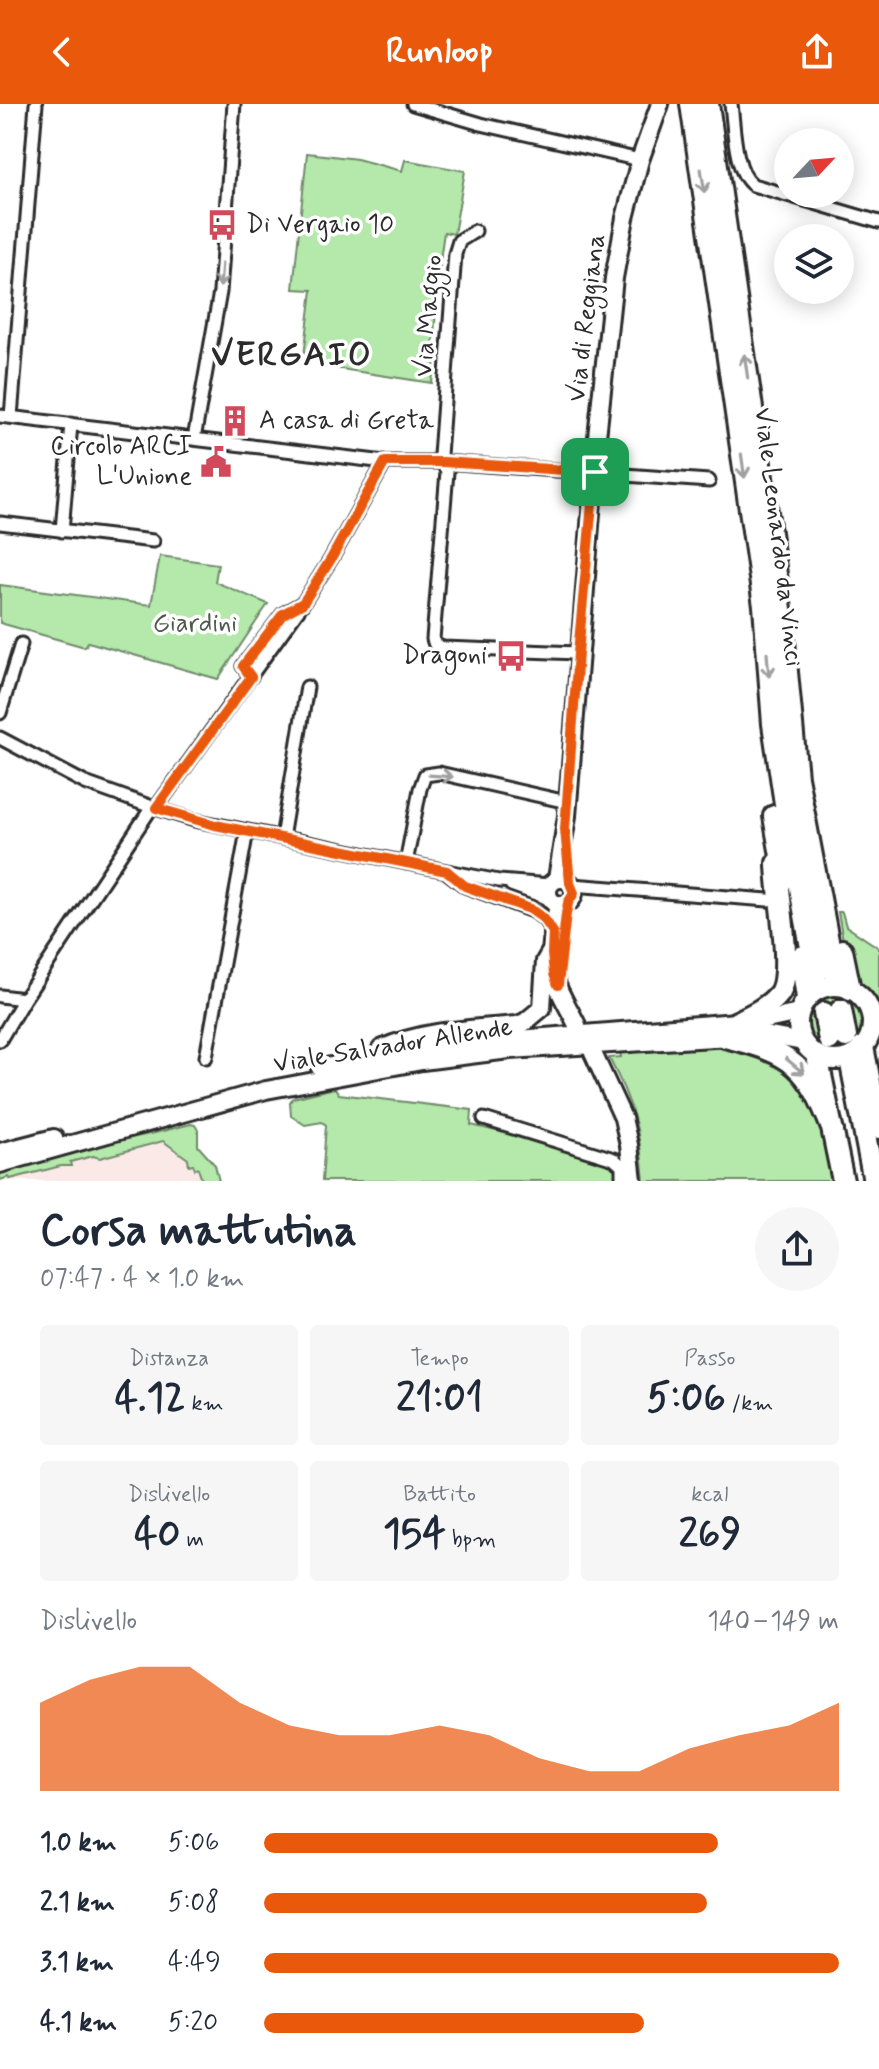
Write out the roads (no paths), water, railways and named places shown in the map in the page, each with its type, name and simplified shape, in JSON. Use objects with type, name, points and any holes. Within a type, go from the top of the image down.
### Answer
[{"type":"highway","name":"Viale Leonardo da Vinci","points":[[691,104],[764,606],[773,724],[787,817],[825,974],[797,777],[781,609],[708,104]]},
{"type":"highway","points":[[781,609],[815,812],[850,989]]},
{"type":"highway","points":[[773,724],[771,786],[777,843],[800,953],[803,1006]]},
{"type":"highway","points":[[777,843],[777,881],[786,956],[784,982],[782,990],[772,1001],[731,1030],[799,1068],[815,1089],[833,1131],[843,1181]]},
{"type":"highway","points":[[832,1011],[879,1128]]},
{"type":"highway","points":[[833,1131],[844,1041]]},
{"type":"highway","points":[[855,1181],[844,1070],[874,1181]]},
{"type":"main road","name":"Via di Reggiana","points":[[558,985],[578,653],[614,278],[640,160],[660,104]]},
{"type":"main road","name":"Via di Reggiana","points":[[562,892],[552,940],[554,974],[577,1025]]},
{"type":"main road","points":[[351,1062],[404,1040],[525,1022],[542,1008],[545,961],[552,940]]},
{"type":"main road","points":[[823,987],[850,989],[873,1005],[872,1022],[844,1041],[798,1031],[803,1006],[823,987]]},
{"type":"main road","name":"Viale Salvador Allende","points":[[0,1164],[266,1090],[422,1061],[731,1030],[783,1017],[803,1006]]},
{"type":"main road","name":"Viale Salvador Allende","points":[[0,1152],[259,1082],[453,1044],[731,1030],[844,1041]]},
{"type":"main road","points":[[593,1053],[623,1118],[633,1181]]},
{"type":"street","points":[[36,104],[6,416],[385,462],[443,462],[709,481]]},
{"type":"street","points":[[413,104],[481,124],[640,160]]},
{"type":"street","points":[[731,104],[740,166],[747,181],[879,222]]},
{"type":"street","points":[[194,439],[220,292],[232,106]]},
{"type":"street","name":"Via Maggio","points":[[475,231],[459,241],[455,254],[440,455],[447,472],[433,639],[435,645],[443,648],[578,653]]},
{"type":"street","points":[[62,531],[71,424]]},
{"type":"street","points":[[0,1040],[24,999],[154,808],[303,603],[385,462]]},
{"type":"street","points":[[0,523],[153,541]]},
{"type":"street","points":[[0,713],[21,644]]},
{"type":"street","points":[[282,838],[307,687]]},
{"type":"street","points":[[0,738],[85,783],[194,820],[562,892],[591,887],[768,900]]},
{"type":"street","points":[[406,863],[425,775],[439,773],[567,802]]},
{"type":"street","points":[[206,1057],[247,831]]},
{"type":"street","points":[[447,871],[465,886],[535,912],[544,919],[552,940]]},
{"type":"street","points":[[0,996],[24,999]]},
{"type":"street","points":[[484,1119],[614,1159],[622,1166],[622,1181]]},
{"type":"tunnel","points":[[834,972],[841,1010]]},
{"type":"tunnel","points":[[816,975],[824,1013]]},
{"type":"tunnel","points":[[846,1037],[852,1069]]},
{"type":"tunnel","points":[[829,1040],[835,1071]]},
{"type":"place","name":"Di Vergaio 10","points":[[222,225]]},
{"type":"place","name":"A casa di Greta","points":[[235,421]]},
{"type":"place","name":"Circolo ARCI L'Unione","points":[[216,462]]},
{"type":"place","name":"Dragoni","points":[[511,656]]},
{"type":"district","name":"VERGAIO","points":[[292,355]]},
{"type":"park label","name":"Giardini","points":[[195,624]]}]
